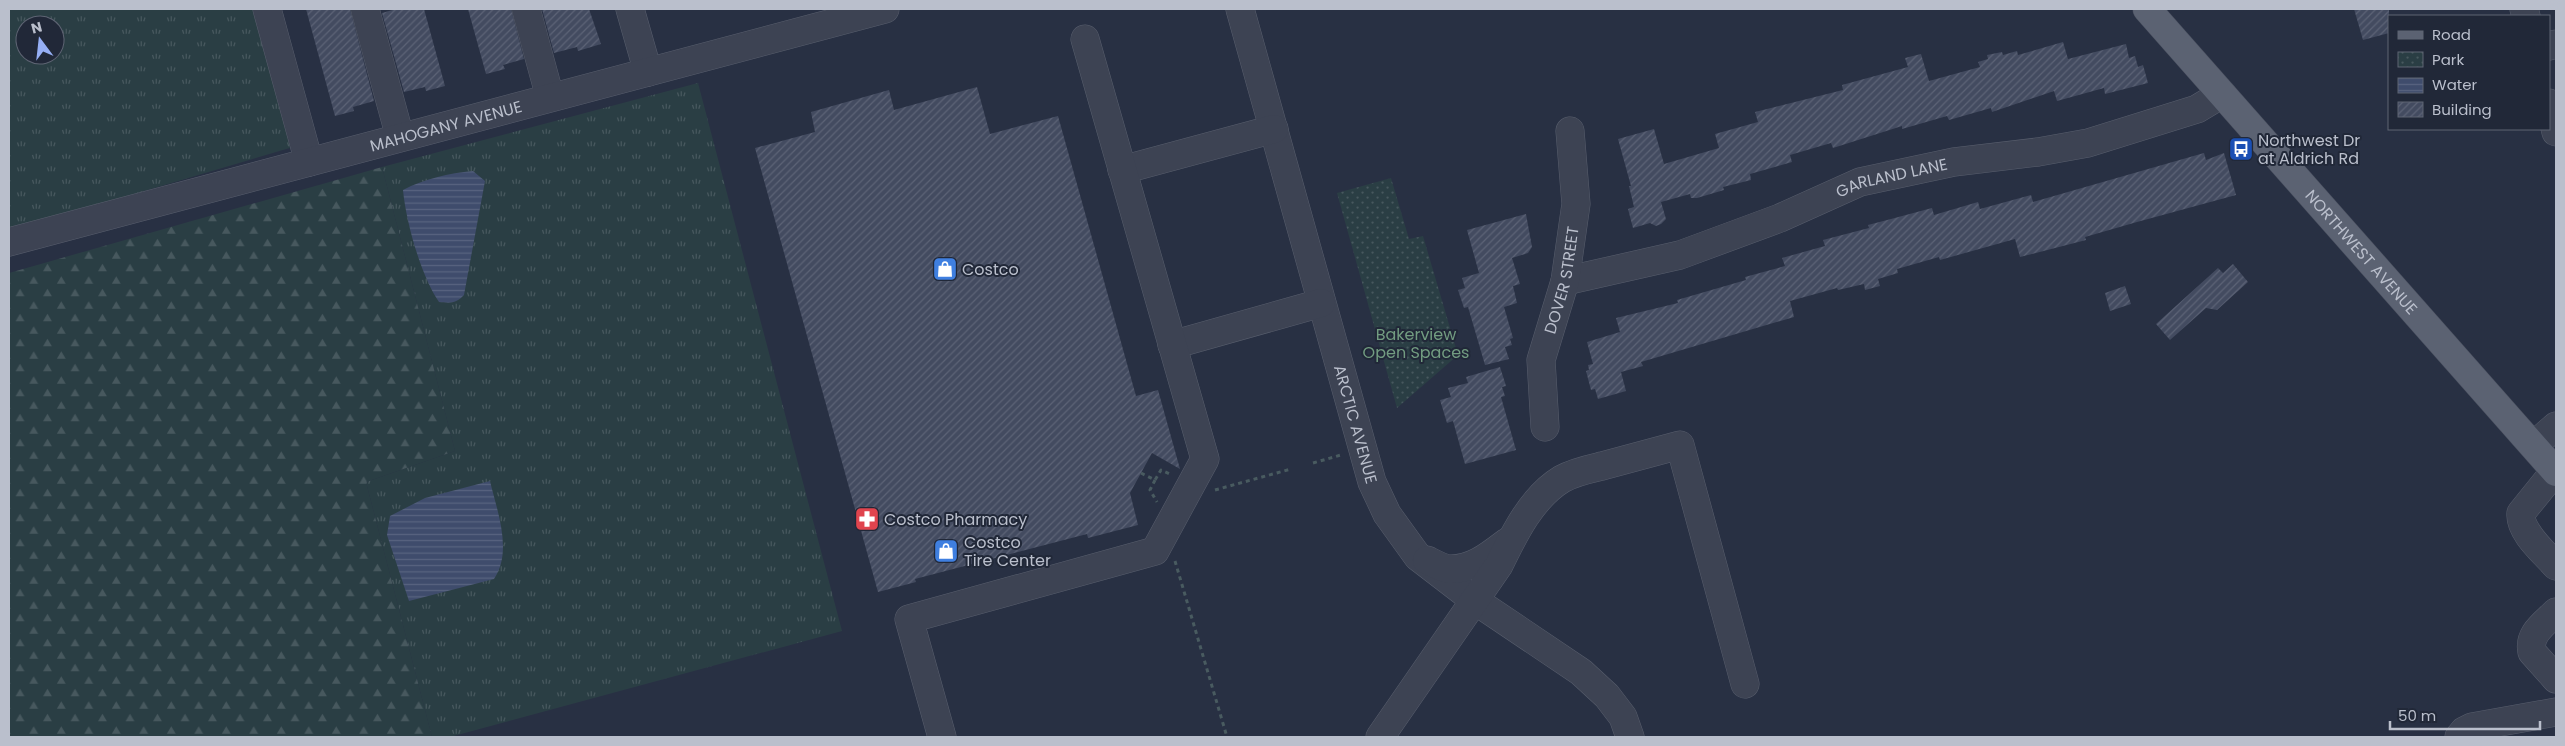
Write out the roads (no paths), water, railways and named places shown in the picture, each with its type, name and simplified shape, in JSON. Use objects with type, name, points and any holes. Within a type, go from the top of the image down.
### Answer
[{"type":"main road","name":"NORTHWEST AVENUE","points":[[2147,9],[2556,471]]},
{"type":"street","points":[[268,9],[309,162]]},
{"type":"street","points":[[365,9],[400,137]]},
{"type":"street","points":[[526,9],[550,97]]},
{"type":"street","points":[[630,9],[648,72]]},
{"type":"street","name":"MAHOGANY AVENUE","points":[[9,242],[885,9]]},
{"type":"street","name":"ARCTIC AVENUE","points":[[1240,9],[1372,482],[1388,514],[1418,557],[1474,600],[1581,672],[1607,696],[1618,710],[1623,717],[1630,737]]},
{"type":"street","points":[[942,737],[910,619],[1155,551],[1205,459],[1085,39]]},
{"type":"street","name":"GARLAND LANE","points":[[1565,281],[1680,255],[1780,218],[1860,182],[1954,162],[2038,152],[2088,143],[2197,109],[2222,94]]},
{"type":"street","points":[[2550,108],[2556,132]]},
{"type":"street","points":[[1122,170],[1274,129]]},
{"type":"street","name":"DOVER STREET","points":[[1545,427],[1541,360],[1565,281],[1576,204],[1570,131]]},
{"type":"street","points":[[1172,345],[1321,303]]},
{"type":"street","points":[[2534,445],[2556,426]]},
{"type":"street","points":[[1380,737],[1499,565],[1512,538],[1545,493],[1562,479],[1680,445],[1745,684]]},
{"type":"street","points":[[2556,471],[2521,513],[2520,518],[2525,529],[2556,566]]},
{"type":"street","points":[[1418,557],[1448,569],[1472,566],[1487,558],[1512,538]]},
{"type":"street","points":[[2556,612],[2534,634],[2531,646],[2532,652],[2556,680]]},
{"type":"street","points":[[2459,737],[2464,731],[2472,727],[2556,712]]},
{"type":"water","points":[[473,171],[485,181],[464,295],[453,302],[439,302],[420,264],[407,217],[403,190],[437,177]]},
{"type":"water","points":[[490,481],[502,531],[503,544],[500,568],[494,579],[409,601],[387,535],[390,516],[425,498]]},
{"type":"place","name":"Northwest Dr at Aldrich Rd","points":[[2241,149]]},
{"type":"place","name":"Costco","points":[[945,269]]},
{"type":"place","name":"Costco Pharmacy","points":[[867,519]]},
{"type":"place","name":"Costco Tire Center","points":[[946,551]]},
{"type":"park label","name":"Bakerview Open Spaces","points":[[1416,343]]}]
